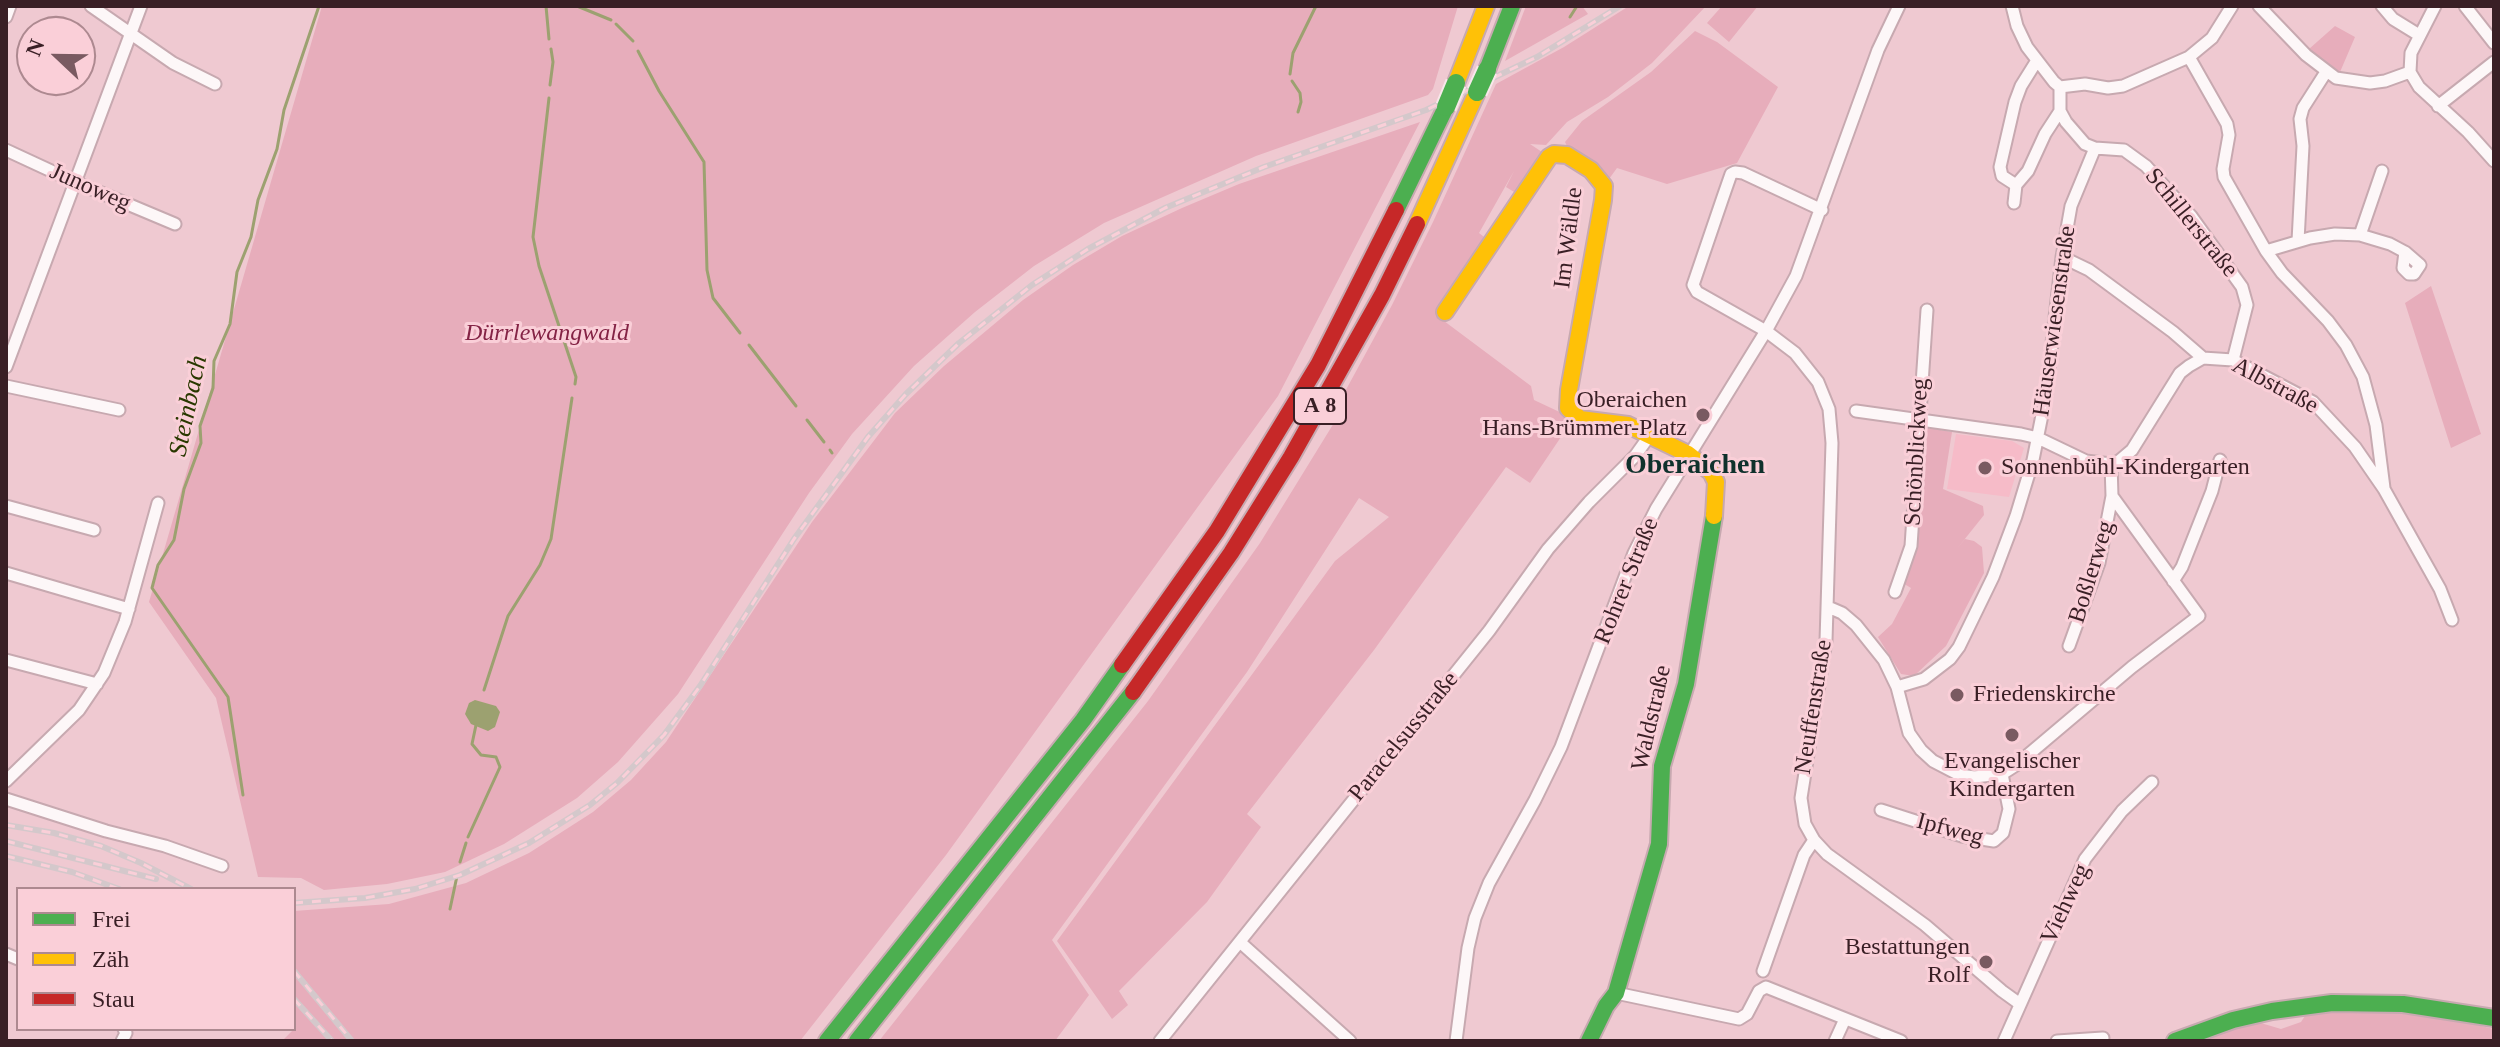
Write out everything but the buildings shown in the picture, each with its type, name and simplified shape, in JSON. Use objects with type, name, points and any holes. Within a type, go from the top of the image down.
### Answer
[{"type":"main road","name":"A 8","points":[[827,1041],[1083,720],[1217,531],[1318,365],[1386,236],[1446,107],[1486,6]]},
{"type":"main road","name":"A 8","points":[[857,1041],[1128,699],[1231,553],[1291,457],[1382,295],[1436,185],[1512,6]]},
{"type":"main road","name":"Im Wäldle","points":[[1445,312],[1549,157],[1554,154],[1567,155],[1591,170],[1604,186],[1603,200],[1567,404]]},
{"type":"main road","name":"Waldstraße","points":[[1567,404],[1570,413],[1580,419],[1618,423],[1688,454],[1711,472],[1717,495],[1686,684],[1662,766],[1659,844],[1616,993],[1589,1041]]},
{"type":"main road","points":[[2175,1041],[2246,1017],[2332,1003],[2403,1004],[2494,1018]]},
{"type":"street","points":[[6,17],[10,6]]},
{"type":"street","points":[[91,6],[173,63],[215,84]]},
{"type":"street","points":[[6,367],[141,6]]},
{"type":"street","name":"Rohrer Straße","points":[[1456,1041],[1468,948],[1484,894],[1561,747],[1634,553],[1656,509],[1766,331],[1796,276],[1878,50],[1899,6]]},
{"type":"street","points":[[2012,6],[2017,26],[2036,62],[2060,87],[2060,111],[2045,134],[2028,171],[2016,185],[2014,203]]},
{"type":"street","points":[[2060,87],[2080,84],[2108,88],[2123,86],[2189,57],[2212,38],[2232,6]]},
{"type":"street","points":[[2259,6],[2326,72],[2353,83],[2385,81],[2410,72]]},
{"type":"street","points":[[2382,6],[2393,19],[2419,35]]},
{"type":"street","points":[[2435,6],[2409,60],[2410,72],[2419,87],[2494,161]]},
{"type":"street","points":[[2465,6],[2494,43]]},
{"type":"street","points":[[2189,57],[2227,124],[2229,135],[2224,177],[2266,251],[2282,273],[2328,321],[2346,345],[2363,377],[2376,425],[2384,489]]},
{"type":"street","points":[[2016,185],[2002,176],[2000,167],[2015,102],[2036,62]]},
{"type":"street","points":[[2438,106],[2494,62]]},
{"type":"street","points":[[2298,241],[2303,146],[2300,119],[2303,108],[2326,72]]},
{"type":"street","name":"Schillerstraße","points":[[2060,111],[2085,144],[2095,148],[2124,150],[2146,166],[2191,216],[2242,287],[2247,305],[2233,360]]},
{"type":"street","name":"Häuserwiesenstraße","points":[[1897,687],[1924,679],[1950,659],[1963,640],[1993,577],[2011,528],[2038,438],[2071,206],[2095,148]]},
{"type":"street","name":"Junoweg","points":[[6,150],[175,224]]},
{"type":"street","points":[[2360,235],[2382,171]]},
{"type":"street","name":"Neuffenstraße","points":[[1814,840],[1805,824],[1801,798],[1824,656],[1828,607],[1832,443],[1829,409],[1807,366],[1795,353],[1766,331],[1697,292],[1693,285],[1731,174],[1743,173],[1822,210]]},
{"type":"street","points":[[2266,251],[2335,234],[2360,235],[2405,252]]},
{"type":"street","points":[[2062,257],[2089,270],[2203,358]]},
{"type":"street","name":"Schönblickweg","points":[[1895,592],[1911,546],[1927,310]]},
{"type":"street","name":"Albstraße","points":[[2111,464],[2132,450],[2180,373],[2203,358],[2233,360],[2313,402],[2355,447],[2384,489],[2440,589],[2452,620]]},
{"type":"street","points":[[6,386],[119,410]]},
{"type":"street","points":[[1856,411],[2038,438],[2086,461],[2111,464]]},
{"type":"street","name":"Paracelsusstraße","points":[[1160,1041],[1489,631],[1548,549],[1635,456],[1650,435]]},
{"type":"street","points":[[2173,581],[2182,567],[2212,491],[2220,460]]},
{"type":"street","name":"Boßlerweg","points":[[2069,646],[2099,563],[2112,496],[2111,464]]},
{"type":"street","points":[[1828,607],[1842,613],[1870,641],[1897,687],[1909,733],[1921,750],[1933,761],[1960,775],[2002,774],[2199,616],[2112,496]]},
{"type":"street","points":[[6,781],[79,710],[111,659],[129,609],[158,503]]},
{"type":"street","points":[[6,506],[94,530]]},
{"type":"street","points":[[6,573],[129,609]]},
{"type":"street","points":[[6,660],[97,684]]},
{"type":"street","name":"Ipfweg","points":[[1881,810],[1962,836],[1994,841],[2003,833],[2009,809],[2002,774]]},
{"type":"street","name":"Viehweg","points":[[2004,1041],[2085,859],[2122,811],[2152,782]]},
{"type":"street","points":[[6,799],[222,866]]},
{"type":"street","points":[[1763,971],[1804,855],[1814,840],[1827,854],[1925,925],[2020,1004]]},
{"type":"street","points":[[1241,943],[1350,1041]]},
{"type":"street","points":[[1616,993],[1739,1019],[1747,1014],[1759,991],[1766,987],[1901,1041]]},
{"type":"street","points":[[1835,1041],[1845,1019]]},
{"type":"street","points":[[2057,1041],[2103,1038]]},
{"type":"shaded area","name":"Sonnenbühl-Kindergarten","points":[[1956,434],[2012,441],[2024,448],[2009,497],[1947,489]]},
{"type":"shaded area","points":[[475,700],[496,706],[500,712],[495,727],[488,731],[471,724],[465,714],[469,703]]},
{"type":"green space","name":"Dürrlewangwald","points":[[322,6],[1458,6],[1433,89],[1428,95],[1256,156],[1104,223],[1034,266],[975,312],[914,366],[852,434],[809,493],[678,694],[618,762],[577,798],[504,844],[445,872],[387,884],[324,890],[301,878],[258,877],[216,698],[149,602]]},
{"type":"green space","points":[[1526,6],[1582,6],[1588,14],[1505,61]]},
{"type":"green space","points":[[1629,6],[1706,6],[1652,63],[1608,97],[1567,122],[1546,145],[1530,144],[1545,154],[1519,195],[1506,187],[1514,171],[1479,233],[1488,240],[1444,301],[1440,318],[1531,386],[1534,400],[1566,415],[1563,434],[1530,483],[1506,467],[1374,650],[1247,814],[1261,827],[1207,902],[1119,991],[1128,1005],[1112,1019],[1057,941],[1335,561],[1389,517],[1359,498],[1247,672],[1052,940],[1089,995],[1055,1041],[879,1041],[1148,701],[1260,543],[1337,418],[1335,410],[1433,222],[1496,84],[1564,47]]},
{"type":"green space","points":[[1722,6],[1758,6],[1729,42],[1707,23]]},
{"type":"green space","points":[[2335,26],[2355,37],[2340,72],[2326,65],[2309,49]]},
{"type":"green space","points":[[1695,31],[1717,42],[1778,87],[1737,163],[1667,184],[1617,168],[1609,179],[1602,169],[1568,148],[1565,142],[1582,121],[1651,72]]},
{"type":"green space","points":[[1420,122],[1278,396],[946,855],[800,1041],[282,1041],[296,1031],[296,911],[389,904],[466,883],[529,853],[593,812],[631,780],[666,742],[812,522],[895,413],[944,366],[1023,300],[1073,265],[1122,236],[1239,184]]},
{"type":"green space","points":[[2431,286],[2481,434],[2451,448],[2405,303]]},
{"type":"green space","points":[[1923,427],[1952,432],[1943,489],[1983,506],[1984,515],[1956,550],[1965,539],[1982,547],[1984,573],[1946,646],[1914,676],[1901,674],[1878,637],[1892,624],[1911,588],[1901,582]]},
{"type":"green space","points":[[2310,1008],[2351,1008],[2456,1020],[2494,1029],[2494,1041],[2189,1041],[2254,1021],[2281,1029],[2301,1022]]},
{"type":"waterway","name":"Steinbach","points":[[243,795],[228,697],[152,588],[158,565],[174,540],[184,489],[201,443],[200,426],[213,388],[214,361],[230,324],[237,272],[251,237],[258,200],[277,149],[284,110],[319,6]]},
{"type":"waterway","name":"Steinbach","points":[[546,6],[549,39]]},
{"type":"waterway","points":[[577,6],[611,20]]},
{"type":"waterway","points":[[1290,74],[1293,53],[1316,6]]},
{"type":"waterway","points":[[1570,17],[1577,6]]},
{"type":"waterway","points":[[616,24],[633,41]]},
{"type":"waterway","name":"Steinbach","points":[[550,85],[551,49]]},
{"type":"waterway","points":[[638,51],[704,162],[707,270],[713,298],[740,333]]},
{"type":"waterway","points":[[1292,81],[1300,93],[1298,112]]},
{"type":"waterway","name":"Steinbach","points":[[549,98],[533,237],[539,266],[576,377],[575,384]]},
{"type":"waterway","points":[[749,345],[796,406]]},
{"type":"waterway","name":"Steinbach","points":[[484,690],[508,616],[540,565],[551,539],[572,398]]},
{"type":"waterway","points":[[807,420],[824,442]]},
{"type":"waterway","name":"Steinbach","points":[[468,837],[500,767],[496,757],[481,755],[472,744],[476,725]]},
{"type":"waterway","name":"Steinbach","points":[[460,862],[466,843]]},
{"type":"waterway","name":"Steinbach","points":[[450,909],[457,876]]},
{"type":"railway","points":[[296,903],[365,898],[415,889],[460,875],[529,843],[590,805],[617,783],[664,735],[700,686],[794,539],[868,437],[906,394],[959,343],[1032,285],[1088,249],[1165,208],[1264,167],[1426,110],[1537,57],[1620,6]]},
{"type":"railway","points":[[6,825],[54,833],[101,846],[187,887]]},
{"type":"railway","points":[[6,841],[156,879]]},
{"type":"railway","points":[[6,856],[72,872],[113,887]]},
{"type":"railway","points":[[296,973],[352,1041]]},
{"type":"railway","points":[[296,1001],[332,1041]]},
{"type":"traffic: fast","points":[[1487,70],[1512,6]]},
{"type":"traffic: fast","points":[[1477,92],[1487,70]]},
{"type":"traffic: fast","points":[[1446,107],[1456,83]]},
{"type":"traffic: fast","points":[[1396,210],[1446,107]]},
{"type":"traffic: fast","points":[[1589,1041],[1616,993],[1659,844],[1662,766],[1686,684],[1714,516]]},
{"type":"traffic: fast","points":[[827,1041],[1083,720],[1122,665]]},
{"type":"traffic: fast","points":[[857,1041],[1133,692]]},
{"type":"traffic: fast","points":[[2175,1041],[2233,1020],[2332,1003],[2403,1004],[2494,1018]]},
{"type":"traffic: slow","points":[[1456,83],[1486,6]]},
{"type":"traffic: slow","points":[[1417,224],[1477,92]]},
{"type":"traffic: slow","points":[[1445,312],[1549,157],[1554,154],[1567,155],[1591,170],[1604,186],[1603,200],[1568,408],[1580,419],[1628,425],[1688,454],[1711,472],[1716,482],[1714,516]]},
{"type":"traffic: jam","points":[[1122,665],[1217,531],[1318,365],[1396,210]]},
{"type":"traffic: jam","points":[[1133,692],[1231,553],[1291,457],[1382,295],[1417,224]]},
{"type":"place","name":"Oberaichen Hans-Brümmer-Platz","points":[[1703,415]]},
{"type":"place","name":"Sonnenbühl-Kindergarten","points":[[1985,468]]},
{"type":"place","name":"Friedenskirche","points":[[1957,695]]},
{"type":"place","name":"Evangelischer Kindergarten","points":[[2012,735]]},
{"type":"place","name":"Bestattungen Rolf","points":[[1986,962]]},
{"type":"district","name":"Oberaichen","points":[[1695,466]]}]
